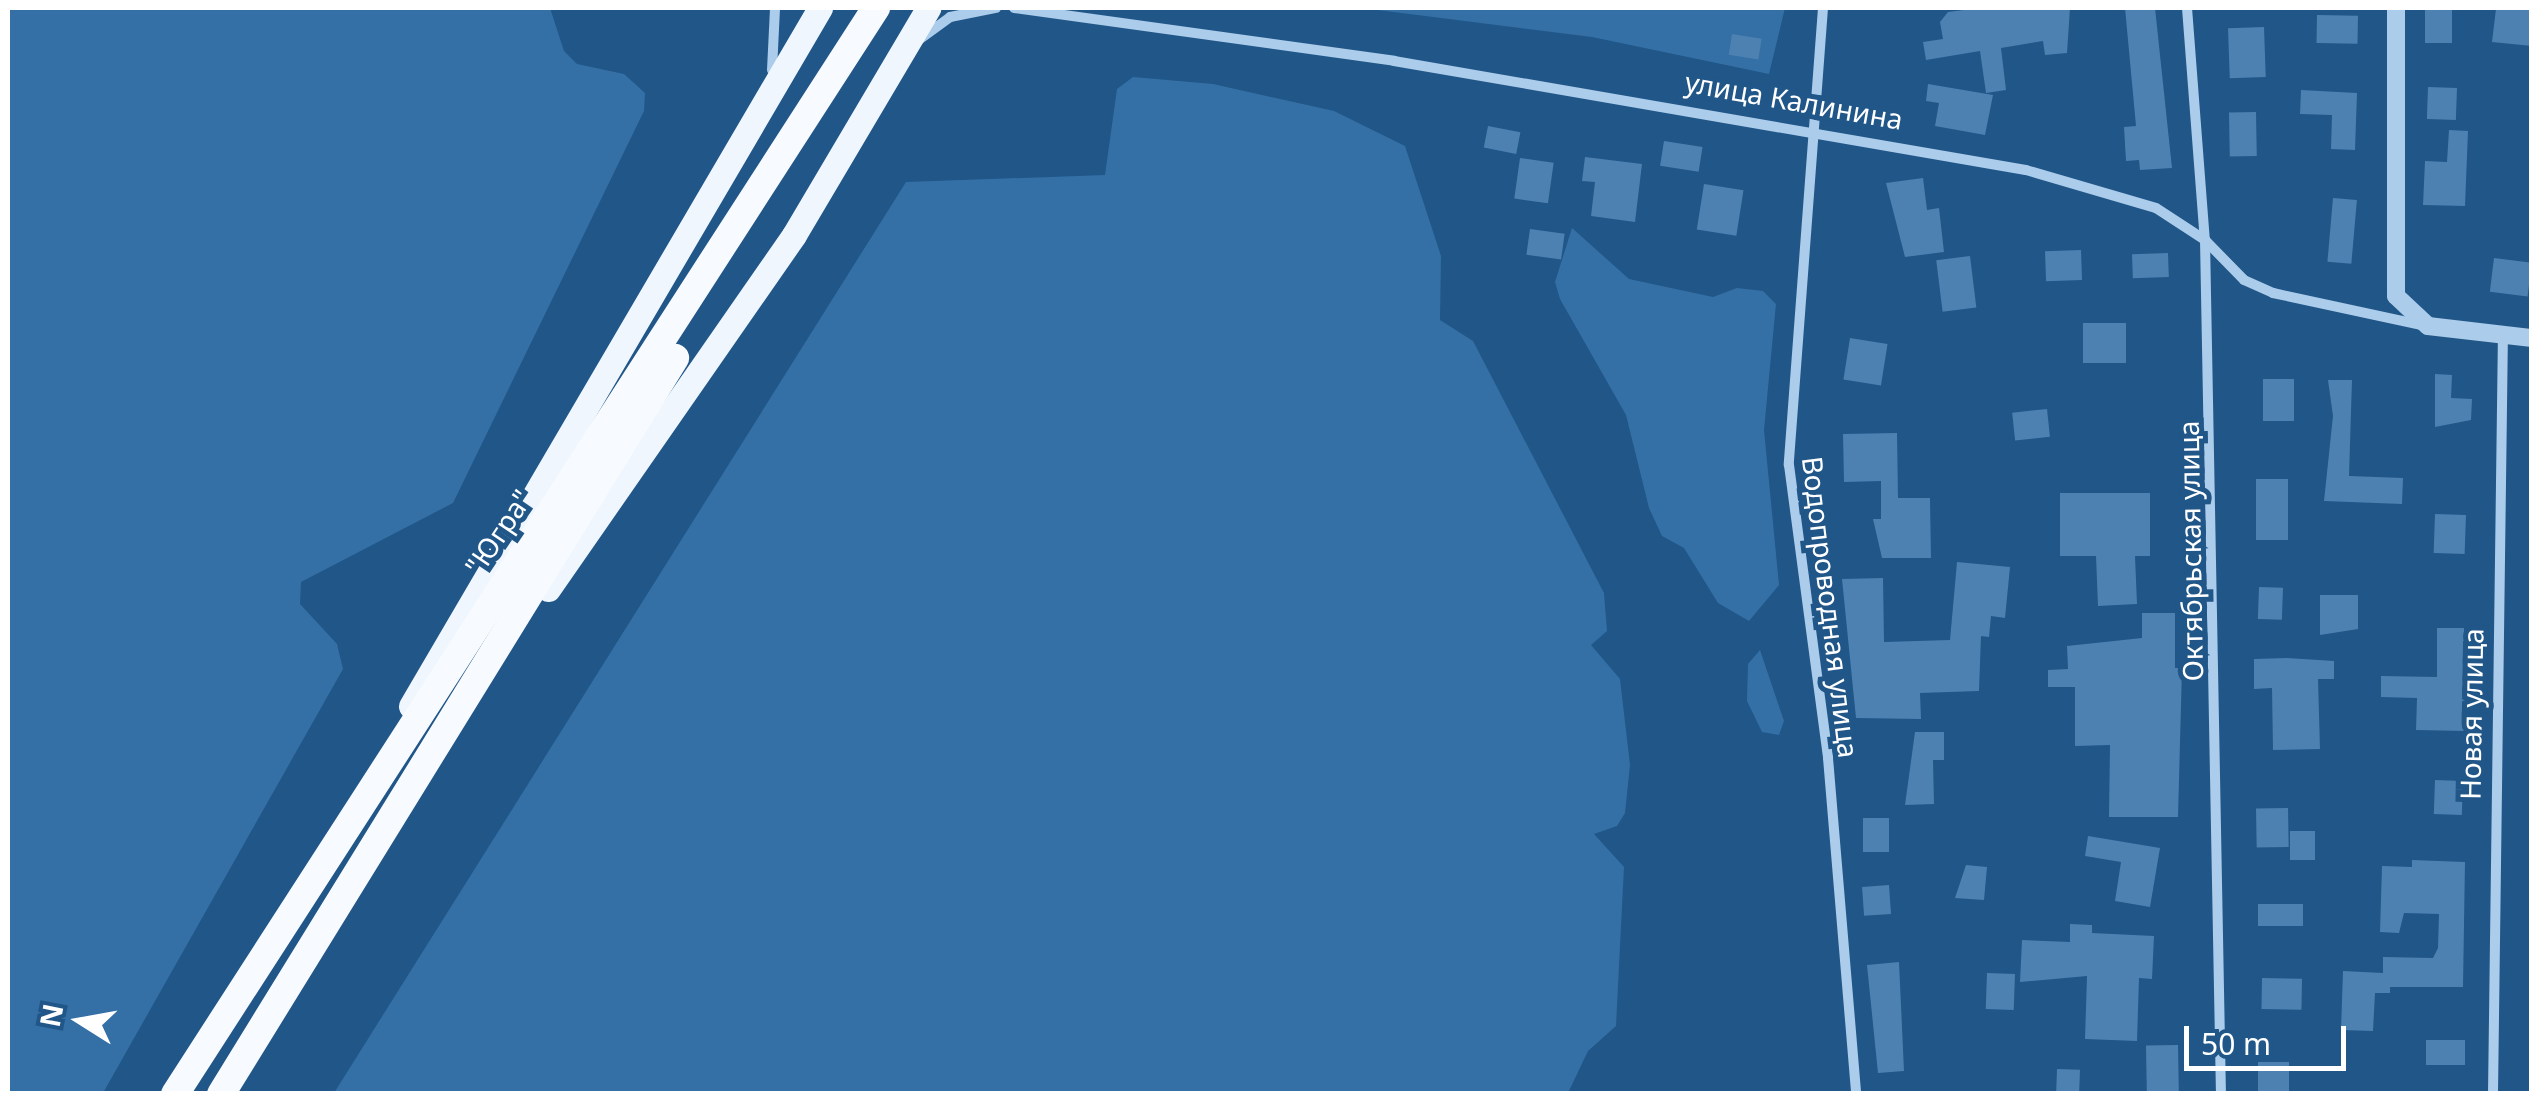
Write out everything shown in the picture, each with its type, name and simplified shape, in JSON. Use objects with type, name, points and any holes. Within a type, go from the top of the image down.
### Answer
[{"type":"highway","name":"\"Югра\"","points":[[174,1094],[334,837],[878,8]]},
{"type":"highway","name":"\"Югра\"","points":[[221,1094],[366,862],[878,8]]},
{"type":"main road","points":[[334,837],[820,8]]},
{"type":"main road","points":[[366,862],[641,449],[750,300],[928,8]]},
{"type":"street","points":[[756,116],[777,51],[775,8]]},
{"type":"street","points":[[890,74],[938,24],[996,8]]},
{"type":"street","name":"улица Калинина","points":[[1014,8],[1394,61],[1817,131],[2130,198],[2205,240],[2244,280],[2273,293],[2428,326],[2532,338]]},
{"type":"street","name":"Водопроводная улица","points":[[1823,8],[1817,131],[1792,348],[1788,465],[1828,758],[1856,1094]]},
{"type":"street","name":"Октябрьская улица","points":[[2187,8],[2205,240],[2221,1094]]},
{"type":"street","points":[[2396,8],[2391,268],[2404,310],[2428,326]]},
{"type":"street","name":"Новая улица","points":[[2494,1094],[2504,335]]},
{"type":"shaded area","points":[[8,8],[550,8],[564,51],[577,64],[624,74],[645,93],[644,111],[453,503],[301,582],[300,604],[337,644],[343,669],[103,1093],[8,1093]]},
{"type":"shaded area","points":[[1362,8],[1785,8],[1769,74],[1592,37]]},
{"type":"shaded area","points":[[1133,77],[1213,84],[1334,111],[1405,146],[1441,256],[1440,320],[1473,341],[1604,593],[1607,631],[1591,645],[1620,679],[1630,765],[1625,813],[1617,826],[1594,834],[1624,867],[1616,1026],[1588,1051],[1568,1093],[334,1093],[906,182],[1105,175],[1117,89]]},
{"type":"shaded area","points":[[1572,228],[1629,279],[1713,297],[1737,288],[1763,291],[1776,304],[1764,430],[1779,585],[1749,621],[1718,603],[1684,548],[1662,536],[1649,508],[1626,415],[1560,299],[1555,282]]},
{"type":"shaded area","points":[[1760,650],[1784,721],[1779,735],[1762,732],[1747,701],[1748,664]]},
{"type":"building","points":[[2070,8],[2067,53],[2045,55],[2043,41],[2001,48],[2006,90],[1986,93],[1980,51],[1926,60],[1923,42],[1943,39],[1940,22],[1948,12]]},
{"type":"building","points":[[2125,8],[2155,8],[2172,168],[2140,170],[2139,160],[2126,161],[2124,127],[2136,126]]},
{"type":"building","points":[[2425,8],[2452,8],[2452,43],[2425,43]]},
{"type":"building","points":[[2532,8],[2532,46],[2492,42],[2496,9]]},
{"type":"building","points":[[2317,15],[2358,16],[2358,44],[2317,43]]},
{"type":"building","points":[[2264,27],[2266,77],[2230,78],[2228,28]]},
{"type":"building","points":[[1732,34],[1762,39],[1758,59],[1729,55]]},
{"type":"building","points":[[1928,84],[1993,95],[1985,135],[1935,126],[1939,103],[1926,101]]},
{"type":"building","points":[[2428,87],[2457,88],[2456,120],[2427,119]]},
{"type":"building","points":[[2301,90],[2357,93],[2355,150],[2331,149],[2332,115],[2300,114]]},
{"type":"building","points":[[2229,112],[2256,112],[2257,156],[2230,156]]},
{"type":"building","points":[[1488,126],[1520,132],[1516,154],[1484,148]]},
{"type":"building","points":[[2449,130],[2468,131],[2465,206],[2423,205],[2425,161],[2447,162]]},
{"type":"building","points":[[1664,141],[1703,147],[1699,172],[1660,166]]},
{"type":"building","points":[[1585,157],[1642,164],[1635,222],[1591,216],[1595,182],[1582,181]]},
{"type":"building","points":[[1520,158],[1554,163],[1548,203],[1514,199]]},
{"type":"building","points":[[1923,178],[1927,210],[1939,208],[1944,252],[1905,257],[1886,183]]},
{"type":"building","points":[[1704,184],[1744,190],[1736,236],[1697,229]]},
{"type":"building","points":[[2333,198],[2357,200],[2351,264],[2327,262]]},
{"type":"building","points":[[1530,229],[1565,234],[1561,260],[1526,255]]},
{"type":"building","points":[[2081,250],[2082,280],[2046,281],[2045,251]]},
{"type":"building","points":[[2168,253],[2169,277],[2133,278],[2132,254]]},
{"type":"building","points":[[1970,256],[1976,308],[1943,312],[1936,260]]},
{"type":"building","points":[[2494,258],[2532,263],[2528,296],[2490,292]]},
{"type":"building","points":[[2083,323],[2126,323],[2126,363],[2083,363]]},
{"type":"building","points":[[1850,338],[1888,344],[1881,385],[1843,379]]},
{"type":"building","points":[[2435,374],[2452,375],[2451,398],[2472,399],[2471,420],[2435,427]]},
{"type":"building","points":[[2263,379],[2294,379],[2294,421],[2263,421]]},
{"type":"building","points":[[2328,380],[2352,380],[2349,476],[2403,478],[2402,504],[2324,501],[2333,416]]},
{"type":"building","points":[[2047,409],[2050,437],[2015,441],[2012,413]]},
{"type":"building","points":[[1897,433],[1898,498],[1930,498],[1931,558],[1882,558],[1873,519],[1881,519],[1881,481],[1844,482],[1843,434]]},
{"type":"building","points":[[2256,479],[2288,479],[2288,540],[2256,540]]},
{"type":"building","points":[[2060,493],[2150,493],[2150,556],[2135,556],[2137,604],[2098,606],[2096,556],[2060,556]]},
{"type":"building","points":[[2435,514],[2466,515],[2465,554],[2434,553]]},
{"type":"building","points":[[1957,562],[2010,567],[2005,618],[1991,616],[1989,637],[1981,636],[1979,691],[1920,693],[1921,719],[1856,718],[1842,579],[1883,578],[1884,642],[1950,640]]},
{"type":"building","points":[[2259,587],[2283,588],[2282,620],[2258,619]]},
{"type":"building","points":[[2320,595],[2358,595],[2358,629],[2320,635]]},
{"type":"building","points":[[2142,613],[2175,613],[2175,668],[2182,668],[2178,817],[2109,817],[2110,745],[2075,746],[2075,687],[2048,687],[2048,670],[2068,669],[2067,646],[2142,638]]},
{"type":"building","points":[[2437,628],[2464,628],[2466,731],[2416,730],[2417,698],[2381,697],[2381,676],[2437,677]]},
{"type":"building","points":[[2254,659],[2334,661],[2334,679],[2318,679],[2320,749],[2273,750],[2272,688],[2254,689]]},
{"type":"building","points":[[1915,732],[1944,732],[1944,760],[1933,760],[1934,804],[1905,805]]},
{"type":"building","points":[[2435,780],[2463,781],[2462,815],[2434,814]]},
{"type":"building","points":[[2288,808],[2289,847],[2257,848],[2256,809]]},
{"type":"building","points":[[1863,818],[1889,818],[1889,852],[1863,852]]},
{"type":"building","points":[[2290,831],[2315,831],[2315,860],[2290,860]]},
{"type":"building","points":[[2088,836],[2160,848],[2150,907],[2115,901],[2121,862],[2085,856]]},
{"type":"building","points":[[2412,860],[2465,862],[2463,987],[2390,987],[2390,993],[2375,993],[2373,1031],[2341,1030],[2343,971],[2383,973],[2383,957],[2433,958],[2438,948],[2439,914],[2404,913],[2399,933],[2380,932],[2382,866],[2412,867]]},
{"type":"building","points":[[1966,865],[1987,867],[1984,900],[1955,898]]},
{"type":"building","points":[[1889,885],[1891,914],[1864,916],[1862,887]]},
{"type":"building","points":[[2258,904],[2303,904],[2303,926],[2258,926]]},
{"type":"building","points":[[2070,924],[2092,925],[2092,933],[2154,936],[2152,979],[2139,978],[2137,1041],[2085,1039],[2087,976],[2020,982],[2022,940],[2070,942]]},
{"type":"building","points":[[1899,962],[1904,1071],[1878,1073],[1867,965]]},
{"type":"building","points":[[1987,973],[2015,974],[2014,1010],[1986,1009]]},
{"type":"building","points":[[2262,978],[2302,979],[2301,1010],[2261,1009]]},
{"type":"building","points":[[2426,1040],[2465,1040],[2465,1065],[2426,1065]]},
{"type":"building","points":[[2178,1045],[2179,1094],[2147,1094],[2146,1046]]},
{"type":"building","points":[[2258,1062],[2289,1062],[2289,1094],[2258,1094]]},
{"type":"building","points":[[2057,1069],[2080,1070],[2079,1093],[2056,1092]]}]
